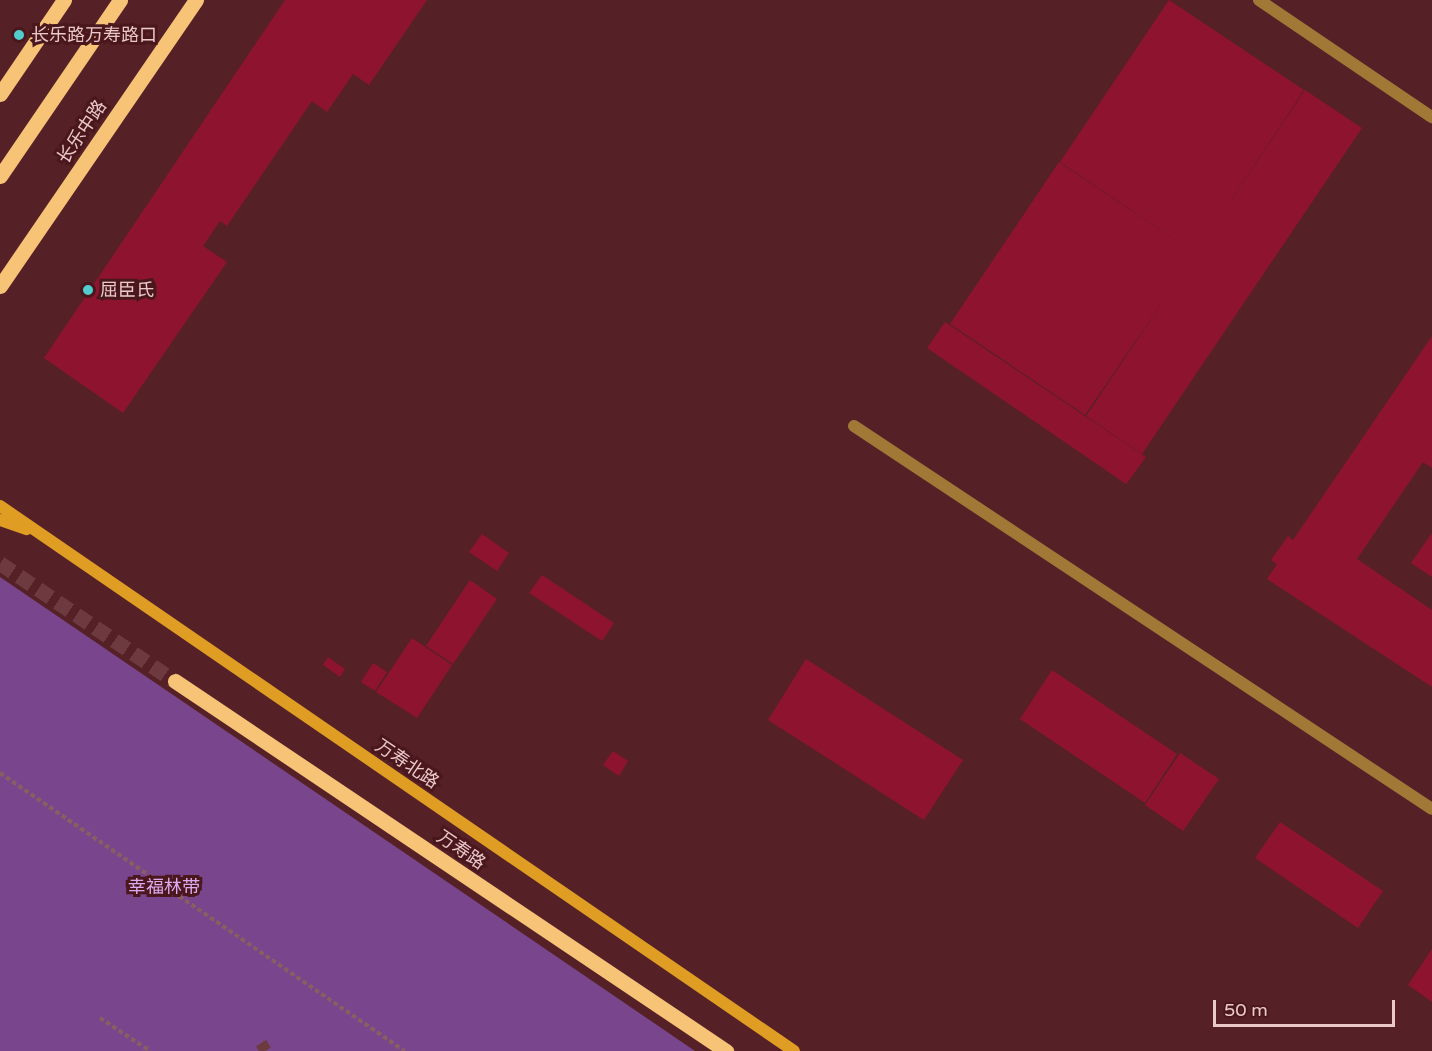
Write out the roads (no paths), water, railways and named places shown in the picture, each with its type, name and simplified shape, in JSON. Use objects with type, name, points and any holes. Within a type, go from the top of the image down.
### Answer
[{"type":"main road","points":[[0,94],[64,0]]},
{"type":"main road","points":[[0,176],[120,0]]},
{"type":"main road","name":"长乐中路","points":[[0,286],[196,0]]},
{"type":"main road","name":"万寿北路","points":[[0,506],[794,1051]]},
{"type":"main road","points":[[0,520],[44,536]]},
{"type":"main road","name":"万寿路","points":[[175,681],[726,1051]]},
{"type":"street","points":[[1259,0],[1432,117]]},
{"type":"street","points":[[854,426],[1432,809]]},
{"type":"tunnel","points":[[0,563],[175,681]]},
{"type":"tunnel","points":[[261,1043],[266,1051]]},
{"type":"place","name":"长乐路万寿路口","points":[[19,35]]},
{"type":"place","name":"屈臣氏","points":[[88,290]]},
{"type":"park label","name":"幸福林带","points":[[164,887]]}]
